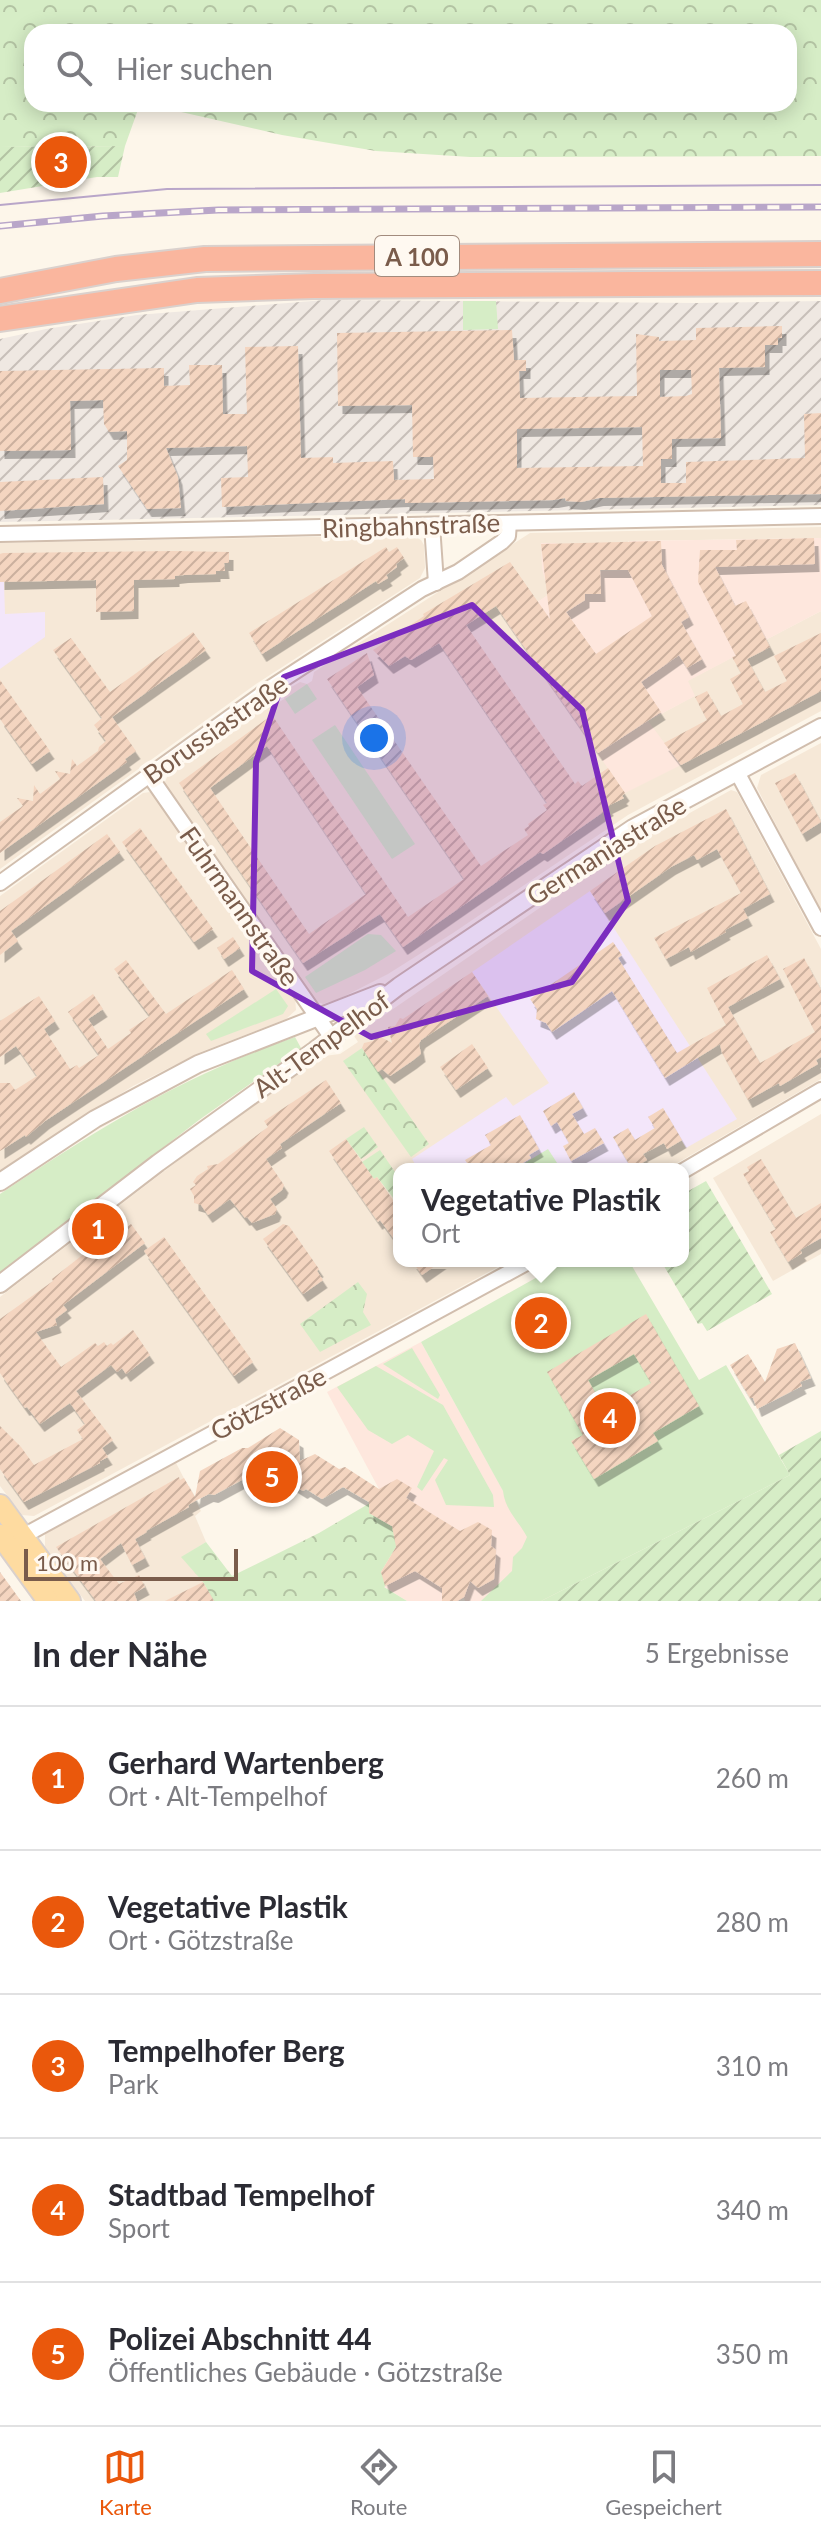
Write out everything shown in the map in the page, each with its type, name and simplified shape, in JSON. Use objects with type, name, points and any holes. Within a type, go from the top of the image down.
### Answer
[{"type":"highway","name":"A 100","points":[[0,291],[116,269],[205,259],[821,254]]},
{"type":"highway","name":"A 100","points":[[0,319],[197,290],[330,285],[821,283]]},
{"type":"main road","points":[[0,1505],[10,1539],[48,1601]]},
{"type":"main road","points":[[10,1539],[70,1601]]},
{"type":"street","name":"Ringbahnstraße","points":[[0,534],[821,516]]},
{"type":"street","name":"Borussiastraße","points":[[0,883],[273,686],[506,540],[509,523]]},
{"type":"street","points":[[432,525],[436,583]]},
{"type":"street","name":"Germaniastraße","points":[[399,986],[633,828],[821,727]]},
{"type":"street","points":[[737,772],[821,928]]},
{"type":"street","name":"Fuhrmannstraße","points":[[149,775],[332,1038]]},
{"type":"street","name":"Alt-Tempelhof","points":[[0,1182],[95,1119],[164,1081],[233,1049],[399,986]]},
{"type":"street","name":"Alt-Tempelhof","points":[[0,1284],[178,1148],[399,986]]},
{"type":"street","points":[[689,1167],[821,1090]]},
{"type":"street","name":"Götzstraße","points":[[10,1539],[519,1267]]},
{"type":"highlighted area","points":[[472,605],[582,710],[628,901],[572,982],[371,1037],[252,971],[256,762],[284,677]]},
{"type":"shaded area","points":[[325,300],[821,301],[821,505],[0,522],[0,339],[137,315]]},
{"type":"shaded area","points":[[821,527],[821,538],[629,541],[508,622],[598,753],[694,696],[687,681],[821,611],[821,711],[628,815],[453,933],[388,974],[341,998],[323,1004],[315,1001],[164,784],[168,775],[271,700],[279,702],[284,699],[286,690],[300,682],[307,684],[312,681],[314,672],[530,533]]},
{"type":"shaded area","points":[[412,535],[424,545],[425,568],[420,578],[256,684],[0,869],[0,543]]},
{"type":"shaded area","points":[[821,538],[821,611],[688,681],[695,696],[648,721],[681,765],[625,793],[507,623],[549,594],[542,569],[541,543],[556,543],[557,571],[629,570],[629,541]]},
{"type":"shaded area","points":[[0,554],[3,554],[5,614],[45,612],[45,637],[0,669]]},
{"type":"shaded area","points":[[821,743],[821,912],[757,788],[761,775]]},
{"type":"shaded area","points":[[731,790],[737,792],[821,949],[821,1079],[677,1163],[393,1163],[393,1267],[498,1267],[34,1516],[22,1515],[0,1486],[0,1297],[201,1143],[324,1056],[340,1054],[358,1042],[354,1036],[625,849]]},
{"type":"shaded area","points":[[143,793],[155,794],[295,996],[296,1010],[286,1019],[201,1052],[133,1086],[0,1170],[0,896]]},
{"type":"shaded area","points":[[590,891],[737,1119],[686,1148],[663,1108],[649,1117],[655,1128],[635,1140],[613,1137],[628,1163],[414,1163],[412,1159],[506,1097],[513,1106],[549,1083],[472,972]]},
{"type":"shaded area","points":[[821,1114],[821,1254],[773,1281],[713,1178]]},
{"type":"shaded area","points":[[421,1342],[559,1592],[541,1601],[465,1601],[464,1598],[458,1601],[407,1601],[383,1586],[381,1572],[396,1547],[369,1513],[369,1506],[379,1489],[327,1392]]},
{"type":"shaded area","points":[[176,1463],[201,1511],[195,1516],[206,1542],[182,1557],[214,1601],[85,1601],[45,1547],[45,1534]]},
{"type":"green space","points":[[0,0],[821,0],[821,156],[470,157],[376,151],[282,135],[181,112],[797,112],[797,24],[24,24],[24,112],[137,112],[125,146],[0,147]]},
{"type":"green space","points":[[125,146],[118,177],[97,177],[0,193],[0,147]]},
{"type":"green space","points":[[463,301],[496,301],[498,329],[463,330]]},
{"type":"green space","points":[[307,684],[317,699],[295,714],[285,699]]},
{"type":"green space","points":[[335,725],[415,844],[392,859],[312,740]]},
{"type":"green space","points":[[368,934],[381,935],[396,951],[365,970],[316,993],[305,977]]},
{"type":"green space","points":[[276,989],[288,1006],[283,1014],[211,1041],[206,1034]]},
{"type":"green space","points":[[295,1037],[301,1048],[199,1120],[0,1273],[0,1194],[142,1105],[215,1069]]},
{"type":"green space","points":[[362,1048],[429,1144],[411,1157],[343,1061]]},
{"type":"green space","points":[[364,1127],[378,1147],[361,1159],[346,1139]]},
{"type":"green space","points":[[548,1149],[557,1163],[525,1163]]},
{"type":"green space","points":[[380,1150],[393,1169],[393,1197],[377,1177],[374,1179],[362,1162]]},
{"type":"green space","points":[[706,1181],[772,1294],[707,1331],[702,1323],[698,1324],[665,1267],[689,1267],[689,1191]]},
{"type":"green space","points":[[555,1267],[633,1267],[699,1380],[726,1365],[790,1475],[541,1601],[481,1601],[512,1571],[513,1557],[527,1537],[509,1509],[503,1491],[421,1342]]},
{"type":"green space","points":[[358,1282],[367,1294],[363,1312],[371,1325],[320,1352],[300,1324]]},
{"type":"green space","points":[[412,1348],[440,1395],[438,1399],[383,1364]]},
{"type":"green space","points":[[376,1366],[443,1405],[493,1495],[494,1507],[446,1505],[435,1480],[448,1460],[444,1458],[422,1491],[417,1487],[434,1451],[408,1435],[392,1444],[368,1430],[337,1387]]},
{"type":"green space","points":[[821,1431],[821,1601],[541,1601],[790,1475],[779,1455]]},
{"type":"green space","points":[[370,1503],[369,1513],[400,1531],[396,1547],[381,1572],[387,1585],[384,1587],[407,1601],[214,1601],[203,1582],[181,1557],[206,1542],[232,1576],[319,1533]]},
{"type":"building","points":[[782,326],[782,338],[778,338],[778,345],[765,345],[765,367],[719,368],[721,438],[672,439],[672,459],[661,459],[661,483],[686,483],[686,462],[805,458],[804,414],[821,413],[821,494],[599,498],[581,502],[566,501],[565,498],[405,503],[405,499],[222,507],[221,478],[248,477],[247,446],[166,448],[178,477],[181,508],[147,509],[118,466],[127,460],[127,431],[109,432],[104,424],[103,400],[70,401],[71,450],[0,451],[0,371],[164,368],[164,386],[190,385],[189,365],[222,365],[223,414],[247,414],[245,347],[298,346],[301,458],[333,457],[333,463],[393,461],[394,480],[434,479],[433,457],[413,457],[412,405],[338,406],[337,333],[512,330],[514,360],[526,360],[526,371],[519,371],[520,398],[637,396],[636,334],[659,337],[659,341],[696,340],[696,328]],"holes":[[[660,370],[691,370],[692,394],[660,397]],[[642,427],[643,466],[517,468],[517,429]]]},
{"type":"building","points":[[103,477],[104,504],[0,511],[0,482]]},
{"type":"building","points":[[814,538],[815,564],[715,567],[735,606],[746,601],[770,647],[747,659],[765,692],[787,681],[774,656],[821,633],[821,691],[681,765],[664,743],[707,720],[695,697],[707,691],[721,716],[743,704],[730,679],[741,673],[732,657],[736,656],[698,582],[700,550],[737,550],[736,540]]},
{"type":"building","points":[[661,541],[662,565],[689,617],[681,622],[702,659],[687,668],[679,655],[641,682],[661,712],[598,753],[496,606],[466,625],[575,784],[578,781],[582,786],[608,768],[625,793],[624,798],[403,947],[380,914],[303,963],[179,783],[272,715],[408,917],[464,879],[327,679],[367,653],[374,675],[357,687],[481,866],[528,835],[524,829],[547,810],[543,805],[547,803],[439,643],[411,660],[405,656],[389,666],[373,650],[423,614],[510,562],[550,619],[541,544]],"holes":[[[600,570],[628,570],[652,616],[596,654],[566,612],[585,600],[585,594],[601,594]],[[267,746],[366,894],[309,934],[210,788]]]},
{"type":"building","points":[[386,547],[389,552],[397,547],[404,558],[386,575],[388,578],[378,584],[376,581],[262,654],[249,633]]},
{"type":"building","points":[[229,552],[229,563],[224,563],[225,571],[216,571],[216,574],[134,580],[134,611],[96,612],[96,580],[0,582],[0,554],[3,553]]},
{"type":"building","points":[[193,632],[206,650],[112,717],[136,751],[125,759],[127,762],[0,853],[0,822],[23,806],[17,798],[33,801],[34,785],[40,794],[60,779],[55,771],[70,774],[72,759],[77,766],[106,741],[94,725],[102,718],[53,650],[71,638],[110,692]]},
{"type":"building","points":[[0,680],[50,751],[32,764],[0,719]]},
{"type":"building","points":[[795,773],[821,822],[802,834],[775,783]]},
{"type":"building","points":[[726,809],[770,894],[743,909],[748,918],[726,932],[691,952],[689,947],[666,959],[654,938],[741,893],[717,849],[697,860],[694,855],[671,867],[605,913],[590,891],[655,846]]},
{"type":"building","points":[[140,828],[213,929],[194,942],[122,842]]},
{"type":"building","points":[[107,834],[120,852],[11,931],[18,941],[0,955],[0,911]]},
{"type":"building","points":[[233,937],[240,948],[224,959],[217,948]]},
{"type":"building","points":[[613,942],[622,955],[618,958],[677,1053],[726,1025],[707,988],[767,955],[780,979],[728,1007],[760,1063],[815,1032],[783,969],[804,958],[821,990],[821,1057],[816,1060],[818,1064],[748,1100],[720,1044],[665,1078],[612,991],[552,1032],[546,1023],[536,1019],[537,1009],[530,999]]},
{"type":"building","points":[[126,960],[166,1014],[232,970],[244,989],[45,1121],[26,1137],[0,1151],[0,1083],[10,1083],[15,1090],[37,1076],[16,1046],[0,1057],[0,1021],[39,996],[55,1021],[44,1029],[70,1069],[77,1065],[79,1068],[99,1055],[68,1012],[93,994],[103,1009],[88,1019],[108,1049],[150,1016],[114,969]]},
{"type":"building","points":[[472,972],[488,996],[421,1040],[421,1054],[412,1061],[390,1076],[382,1069],[378,1072],[362,1048],[364,1043],[373,1041],[377,1035],[392,1043],[388,1027],[395,1026],[400,1018],[403,1019]]},
{"type":"building","points":[[472,1044],[488,1068],[456,1090],[440,1067]]},
{"type":"building","points":[[326,1080],[341,1103],[280,1144],[282,1148],[266,1159],[284,1185],[270,1199],[277,1209],[275,1214],[252,1223],[230,1199],[208,1215],[201,1205],[194,1203],[190,1189],[196,1185],[193,1182],[197,1176],[208,1169],[207,1166],[218,1164],[268,1127],[264,1121]]},
{"type":"building","points":[[574,1092],[583,1108],[572,1114],[584,1134],[595,1128],[604,1143],[571,1161],[563,1146],[569,1143],[557,1122],[551,1126],[543,1111]]},
{"type":"building","points":[[663,1108],[682,1140],[667,1149],[664,1143],[643,1154],[647,1160],[642,1163],[628,1163],[613,1137],[628,1128],[635,1140],[655,1128],[648,1117]]},
{"type":"building","points":[[520,1115],[539,1149],[523,1163],[467,1163],[465,1160],[491,1145],[485,1135]]},
{"type":"building","points":[[346,1139],[374,1179],[377,1177],[393,1200],[393,1238],[380,1220],[378,1222],[329,1151]]},
{"type":"building","points":[[761,1159],[796,1218],[821,1203],[821,1238],[800,1250],[802,1253],[788,1262],[770,1232],[776,1229],[743,1174],[749,1171],[747,1167]]},
{"type":"building","points":[[131,1224],[145,1243],[63,1305],[67,1310],[55,1319],[57,1325],[36,1332],[61,1367],[95,1343],[98,1346],[104,1342],[107,1346],[113,1345],[133,1330],[150,1355],[126,1374],[122,1368],[117,1372],[111,1365],[76,1391],[113,1440],[102,1448],[108,1457],[24,1502],[0,1469],[0,1426],[34,1465],[83,1439],[77,1430],[85,1424],[70,1403],[40,1424],[25,1408],[0,1373],[0,1319],[53,1281],[85,1253],[86,1256]]},
{"type":"building","points":[[283,1224],[289,1226],[319,1269],[317,1271],[323,1280],[303,1294],[263,1239]]},
{"type":"building","points":[[164,1237],[253,1362],[234,1376],[144,1251]]},
{"type":"building","points":[[416,1267],[433,1267],[422,1275]]},
{"type":"building","points":[[646,1314],[699,1406],[653,1433],[658,1441],[594,1479],[571,1441],[583,1435],[547,1372]],"holes":[[[634,1354],[651,1383],[605,1410],[588,1380]]]},
{"type":"building","points":[[795,1343],[811,1378],[800,1382],[802,1386],[757,1409],[730,1365],[748,1354],[765,1382],[777,1349]]},
{"type":"building","points":[[280,1428],[299,1440],[300,1461],[315,1454],[339,1469],[345,1467],[379,1489],[397,1479],[412,1488],[406,1498],[460,1531],[478,1522],[492,1530],[491,1546],[496,1550],[494,1579],[478,1588],[470,1581],[464,1597],[457,1601],[442,1601],[442,1588],[415,1571],[385,1586],[381,1572],[396,1547],[392,1526],[369,1513],[369,1502],[343,1487],[322,1499],[290,1483],[278,1473],[281,1455],[255,1473],[188,1505],[135,1539],[145,1558],[132,1565],[121,1543],[100,1559],[119,1584],[139,1575],[145,1587],[134,1593],[137,1601],[96,1601],[56,1547],[179,1477],[180,1480],[184,1478],[195,1497],[200,1471],[242,1448],[248,1448]]},
{"type":"building","points":[[0,1572],[21,1601],[0,1601]]},
{"type":"building","points":[[203,1582],[214,1601],[165,1601]]},
{"type":"tram line","points":[[0,205],[167,189],[821,185]]},
{"type":"railway","points":[[0,226],[103,216],[218,210],[821,207]]},
{"type":"place","name":"Tempelhofer Berg","points":[[61,162]]},
{"type":"place","name":"Gerhard Wartenberg","points":[[98,1229]]},
{"type":"place","name":"Vegetative Plastik","points":[[541,1323]]},
{"type":"place","name":"Stadtbad Tempelhof","points":[[610,1418]]},
{"type":"place","name":"Polizei Abschnitt 44","points":[[272,1477]]}]
